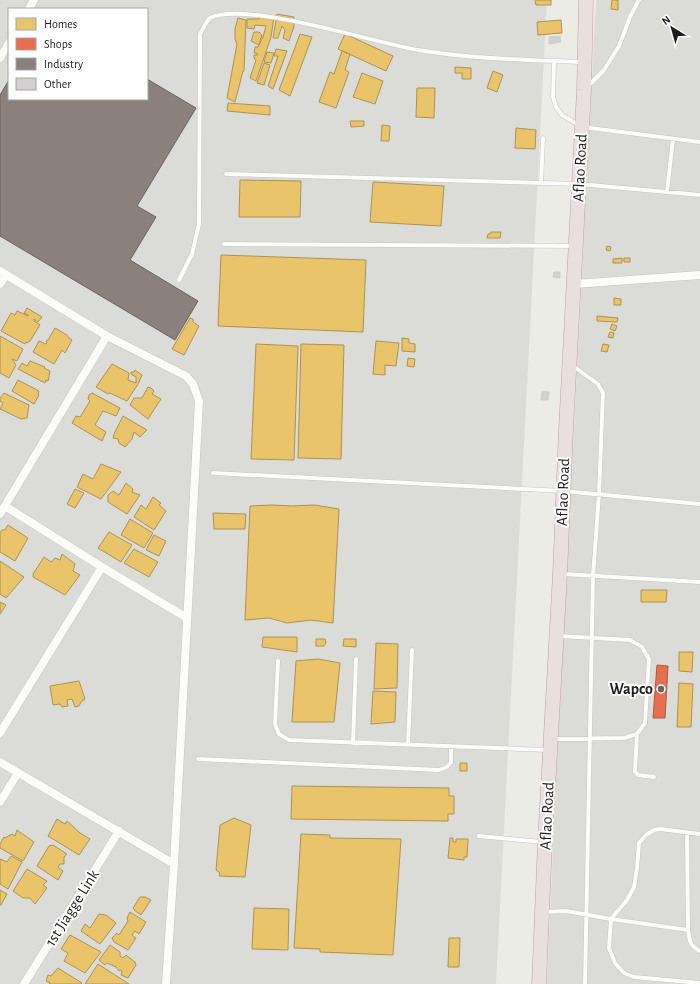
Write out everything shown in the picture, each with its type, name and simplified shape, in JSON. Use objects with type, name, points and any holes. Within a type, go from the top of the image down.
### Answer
[{"type":"highway","name":"Aflao Road","points":[[539,984],[584,90],[586,0]]},
{"type":"street","points":[[0,58],[8,45]]},
{"type":"street","points":[[0,284],[3,273],[107,336],[186,376],[193,384],[197,392],[199,401],[174,864],[166,984]]},
{"type":"street","points":[[574,284],[700,275]]},
{"type":"street","points":[[0,514],[107,336]]},
{"type":"street","points":[[5,506],[102,568],[187,618]]},
{"type":"street","points":[[0,733],[102,568]]},
{"type":"street","points":[[0,762],[174,864]]},
{"type":"street","points":[[0,802],[18,773]]},
{"type":"street","name":"1st Jiagge Link","points":[[24,984],[119,831]]},
{"type":"lane","points":[[584,90],[608,64],[639,0]]},
{"type":"lane","points":[[179,280],[192,254],[199,224],[200,34],[209,18],[222,12],[238,9],[249,9]]},
{"type":"lane","points":[[296,16],[418,50],[494,58],[584,62]]},
{"type":"lane","points":[[554,61],[553,97],[556,107],[562,115],[582,127],[700,142]]},
{"type":"lane","points":[[541,183],[543,138]]},
{"type":"lane","points":[[666,192],[672,139]]},
{"type":"lane","points":[[226,174],[579,184],[700,195]]},
{"type":"lane","points":[[224,244],[576,246]]},
{"type":"lane","points":[[570,363],[598,384],[603,393],[599,494],[593,576],[585,914],[585,984]]},
{"type":"lane","points":[[213,473],[564,491],[700,504]]},
{"type":"lane","points":[[560,574],[700,582]]},
{"type":"lane","points":[[557,636],[630,640],[642,647],[649,659],[645,723],[637,734],[635,771],[638,775],[654,777]]},
{"type":"lane","points":[[408,745],[412,650]]},
{"type":"lane","points":[[353,743],[356,659]]},
{"type":"lane","points":[[278,661],[275,724],[279,734],[289,740],[451,747],[550,745],[590,738],[624,738],[637,734]]},
{"type":"lane","points":[[198,759],[439,770],[447,767],[451,762],[451,747]]},
{"type":"lane","points":[[700,834],[660,829],[654,830],[646,835],[639,843],[634,887],[627,900],[611,919],[609,948],[615,963],[624,973],[634,977],[700,983]]},
{"type":"lane","points":[[687,833],[688,930],[690,943],[693,948],[700,951]]},
{"type":"lane","points":[[480,836],[545,842]]},
{"type":"lane","points":[[542,912],[566,911],[688,930]]},
{"type":"shaded area","points":[[0,0],[547,0],[496,984],[0,984]]},
{"type":"shaded area","points":[[596,0],[700,0],[700,984],[547,984]]},
{"type":"building: Homes","points":[[535,0],[551,0],[551,5],[536,5]]},
{"type":"building: Homes","points":[[612,0],[618,0],[618,10],[611,9]]},
{"type":"building: Homes","points":[[277,14],[294,17],[294,26],[289,41],[283,38],[285,30],[282,26],[278,38],[273,38]]},
{"type":"building: Homes","points":[[259,15],[274,17],[271,37],[256,81],[250,78],[256,60],[254,55],[258,55],[257,53],[254,53],[255,47],[258,47],[266,26],[255,25],[254,29],[247,28],[247,19],[259,19]]},
{"type":"building: Homes","points":[[238,18],[246,20],[244,71],[235,102],[227,98],[237,44],[235,39],[235,29]]},
{"type":"building: Homes","points":[[561,20],[562,33],[538,35],[537,22]]},
{"type":"building: Homes","points":[[254,32],[259,32],[262,35],[259,45],[251,41]]},
{"type":"building: Homes","points":[[300,34],[312,37],[290,96],[279,90]]},
{"type":"building: Homes","points":[[345,34],[393,56],[386,71],[338,49]]},
{"type":"building: Homes","points":[[276,49],[287,51],[273,89],[268,86],[278,56],[274,56]]},
{"type":"building: Homes","points":[[342,51],[350,54],[345,70],[349,72],[336,108],[319,102],[330,72],[334,74]]},
{"type":"building: Homes","points":[[267,52],[274,53],[271,63],[264,62]]},
{"type":"building: Homes","points":[[264,63],[270,65],[264,85],[257,83]]},
{"type":"building: Homes","points":[[455,67],[471,68],[471,79],[462,79],[462,73],[455,73]]},
{"type":"building: Homes","points":[[493,71],[503,75],[497,92],[487,88]]},
{"type":"building: Homes","points":[[362,73],[383,81],[375,104],[353,97]]},
{"type":"building: Homes","points":[[417,88],[435,88],[434,118],[416,117]]},
{"type":"building: Homes","points":[[228,103],[270,106],[270,115],[227,111]]},
{"type":"building: Homes","points":[[350,121],[364,121],[364,126],[351,127]]},
{"type":"building: Homes","points":[[382,125],[390,126],[389,141],[381,141]]},
{"type":"building: Homes","points":[[516,128],[536,130],[535,149],[515,148]]},
{"type":"building: Homes","points":[[240,180],[301,181],[300,217],[239,217]]},
{"type":"building: Homes","points":[[373,182],[444,186],[441,226],[370,222]]},
{"type":"building: Homes","points":[[491,232],[501,232],[500,238],[487,238],[488,234]]},
{"type":"building: Homes","points":[[607,246],[611,247],[610,251],[606,250]]},
{"type":"building: Homes","points":[[221,255],[366,260],[363,332],[218,326]]},
{"type":"building: Homes","points":[[622,258],[622,263],[613,263],[613,259]]},
{"type":"building: Homes","points":[[624,258],[630,258],[630,262],[624,262]]},
{"type":"building: Homes","points":[[614,298],[621,299],[621,305],[614,305]]},
{"type":"building: Homes","points":[[27,308],[42,317],[38,322],[34,319],[34,321],[40,325],[30,341],[27,343],[26,342],[25,344],[1,331],[11,313],[15,315],[17,311],[28,316],[24,313]]},
{"type":"building: Homes","points":[[597,316],[618,318],[617,322],[597,321]]},
{"type":"building: Homes","points":[[190,318],[193,319],[193,322],[199,326],[184,355],[172,349]]},
{"type":"building: Homes","points":[[612,324],[617,326],[615,331],[610,329]]},
{"type":"building: Homes","points":[[55,328],[67,335],[72,340],[65,353],[62,350],[54,364],[33,352],[39,341],[46,344],[46,341]]},
{"type":"building: Homes","points":[[610,332],[614,333],[613,338],[608,337]]},
{"type":"building: Homes","points":[[0,336],[23,349],[17,361],[12,359],[16,365],[9,378],[0,373]]},
{"type":"building: Homes","points":[[402,338],[409,339],[409,343],[415,344],[415,352],[402,351]]},
{"type":"building: Homes","points":[[376,341],[399,343],[396,366],[385,365],[385,375],[373,374]]},
{"type":"building: Homes","points":[[256,344],[298,346],[294,460],[251,459]]},
{"type":"building: Homes","points":[[301,344],[344,345],[341,459],[298,458]]},
{"type":"building: Homes","points":[[603,344],[609,345],[607,352],[601,351]]},
{"type":"building: Homes","points":[[408,358],[415,359],[414,367],[407,366]]},
{"type":"building: Homes","points":[[30,361],[45,367],[44,368],[50,371],[48,381],[46,380],[45,383],[18,369],[22,363],[27,366]]},
{"type":"building: Homes","points":[[112,364],[129,373],[128,380],[136,383],[136,377],[131,374],[131,372],[134,372],[135,370],[142,375],[127,401],[110,393],[108,394],[96,387]]},
{"type":"building: Homes","points":[[18,380],[39,391],[39,395],[34,404],[12,391]]},
{"type":"building: Homes","points":[[148,387],[154,391],[152,394],[161,399],[148,419],[130,405],[134,398],[142,398]]},
{"type":"building: Homes","points":[[4,393],[29,405],[27,418],[21,419],[0,409],[3,403],[0,401],[0,398]]},
{"type":"building: Homes","points":[[92,393],[120,408],[116,416],[103,411],[95,425],[106,432],[102,441],[72,423],[76,416],[80,417],[90,401],[88,399],[89,395]]},
{"type":"building: Homes","points":[[123,416],[147,430],[140,437],[134,432],[132,439],[125,447],[119,443],[118,439],[113,438]]},
{"type":"building: Homes","points":[[101,464],[121,472],[101,499],[77,487],[83,474],[93,479]]},
{"type":"building: Homes","points":[[126,483],[133,489],[132,492],[140,495],[127,514],[108,502],[108,495],[113,491],[119,495]]},
{"type":"building: Homes","points":[[75,489],[84,493],[75,508],[67,504]]},
{"type":"building: Homes","points":[[153,497],[161,503],[159,505],[166,511],[154,530],[134,517],[141,505],[146,509]]},
{"type":"building: Homes","points":[[314,505],[339,509],[333,623],[311,620],[287,623],[269,618],[245,620],[250,506]]},
{"type":"building: Homes","points":[[213,513],[246,514],[245,529],[214,529]]},
{"type":"building: Homes","points":[[130,519],[153,533],[144,548],[121,535]]},
{"type":"building: Homes","points":[[8,525],[28,538],[15,561],[0,552],[0,533],[2,530],[5,530]]},
{"type":"building: Homes","points":[[109,532],[132,545],[121,562],[98,548]]},
{"type":"building: Homes","points":[[154,535],[166,541],[159,556],[146,550]]},
{"type":"building: Homes","points":[[134,549],[158,562],[149,577],[124,563]]},
{"type":"building: Homes","points":[[62,554],[75,564],[73,571],[80,575],[65,595],[33,577],[33,574],[44,557],[51,562],[55,558],[60,560]]},
{"type":"building: Homes","points":[[0,561],[24,577],[6,598],[0,594]]},
{"type":"building: Homes","points":[[641,590],[667,590],[666,602],[641,602]]},
{"type":"building: Homes","points":[[0,602],[6,605],[0,614]]},
{"type":"building: Homes","points":[[263,637],[297,637],[297,652],[262,647]]},
{"type":"building: Homes","points":[[316,639],[325,639],[326,643],[324,646],[316,646]]},
{"type":"building: Homes","points":[[344,639],[356,639],[356,647],[343,646]]},
{"type":"building: Homes","points":[[376,643],[398,644],[397,688],[374,689]]},
{"type":"building: Homes","points":[[679,652],[693,652],[692,672],[679,671]]},
{"type":"building: Homes","points":[[318,659],[340,663],[334,722],[292,722],[296,661]]},
{"type":"building: Homes","points":[[79,681],[85,699],[79,706],[75,707],[72,699],[67,700],[68,706],[62,707],[60,704],[53,705],[50,686]]},
{"type":"building: Homes","points":[[679,683],[693,684],[691,727],[677,727]]},
{"type":"building: Homes","points":[[373,691],[396,692],[395,722],[371,724]]},
{"type":"building: Homes","points":[[460,763],[467,763],[467,771],[460,771]]},
{"type":"building: Homes","points":[[292,786],[449,788],[449,796],[454,796],[454,814],[448,814],[448,821],[291,819]]},
{"type":"building: Homes","points":[[234,818],[251,825],[245,877],[219,876],[220,873],[216,870],[220,825]]},
{"type":"building: Homes","points":[[57,819],[65,824],[67,821],[80,833],[90,839],[79,855],[48,836]]},
{"type":"building: Homes","points":[[17,830],[34,842],[23,861],[0,848],[0,844],[4,837],[5,838],[12,834],[15,836]]},
{"type":"building: Homes","points":[[301,834],[330,835],[330,838],[401,839],[393,955],[320,952],[320,949],[294,948]]},
{"type":"building: Homes","points":[[450,838],[453,838],[453,842],[456,842],[456,839],[468,839],[467,857],[464,857],[464,860],[448,858]]},
{"type":"building: Homes","points":[[53,845],[67,854],[64,857],[64,864],[60,864],[58,867],[63,871],[58,880],[37,866],[49,846]]},
{"type":"building: Homes","points":[[11,856],[22,862],[8,889],[0,884],[0,859],[7,862]]},
{"type":"building: Homes","points":[[27,869],[47,881],[43,885],[47,888],[35,904],[30,898],[23,898],[13,891]]},
{"type":"building: Homes","points":[[0,890],[7,894],[1,905],[0,905]]},
{"type":"building: Homes","points":[[140,897],[145,897],[151,900],[141,915],[133,908]]},
{"type":"building: Homes","points":[[254,908],[289,909],[288,950],[252,949]]},
{"type":"building: Homes","points":[[130,912],[146,922],[139,934],[135,931],[132,935],[136,938],[128,950],[114,942],[112,938],[117,933],[119,935],[128,921],[127,918]]},
{"type":"building: Homes","points":[[99,914],[106,915],[116,923],[100,944],[81,931],[85,924],[90,928]]},
{"type":"building: Homes","points":[[70,935],[101,952],[85,973],[64,961],[68,953],[61,949]]},
{"type":"building: Homes","points":[[449,938],[460,938],[459,967],[448,967]]},
{"type":"building: Homes","points":[[110,945],[120,952],[120,956],[123,958],[126,955],[135,962],[136,965],[128,978],[121,975],[121,970],[119,971],[116,967],[107,963],[105,965],[99,960]]},
{"type":"building: Homes","points":[[98,964],[129,984],[85,984]]},
{"type":"building: Homes","points":[[58,968],[82,983],[49,984],[50,983],[46,981],[48,975],[51,976]]},
{"type":"building: Shops","points":[[657,665],[668,666],[665,718],[653,718]]},
{"type":"building: Industry","points":[[148,80],[196,108],[137,206],[156,217],[130,260],[198,301],[175,340],[0,236],[0,95],[8,82],[8,100],[148,100]]},
{"type":"building: Other","points":[[560,36],[561,42],[549,44],[549,37]]},
{"type":"building: Other","points":[[554,272],[560,272],[560,278],[553,277]]},
{"type":"building: Other","points":[[542,391],[549,392],[548,400],[541,400]]},
{"type":"place","name":"Wapco","points":[[661,689]]}]
